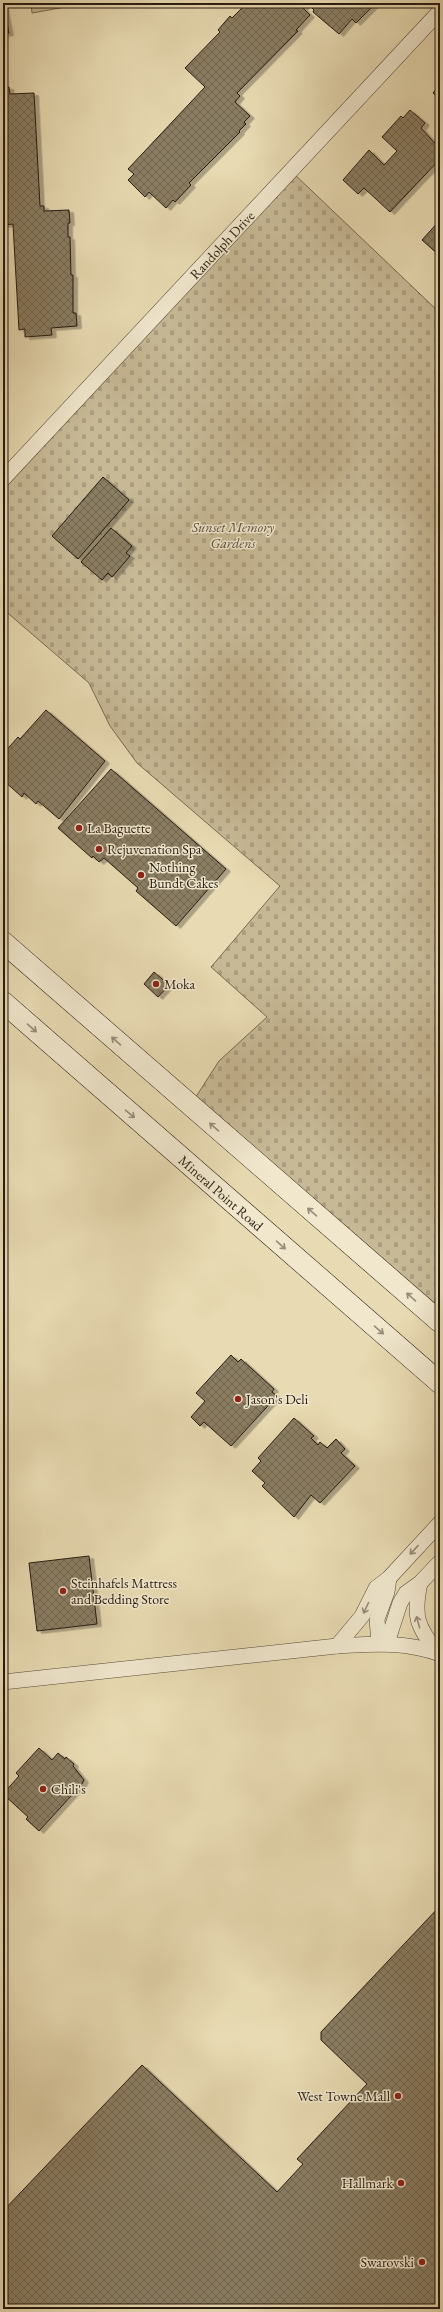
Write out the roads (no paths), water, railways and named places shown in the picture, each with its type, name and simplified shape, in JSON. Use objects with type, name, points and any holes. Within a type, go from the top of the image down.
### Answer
[{"type":"main road","points":[[3,942],[440,1322]]},
{"type":"main road","name":"Mineral Point Road","points":[[3,1002],[437,1383]]},
{"type":"street","name":"Randolph Drive","points":[[3,479],[440,11]]},
{"type":"street","points":[[337,1646],[362,1616],[376,1588],[389,1578],[440,1523]]},
{"type":"street","points":[[383,1643],[406,1593],[420,1583],[440,1562]]},
{"type":"street","points":[[383,1643],[377,1619],[387,1592],[389,1578]]},
{"type":"street","points":[[420,1583],[416,1613],[418,1623],[423,1634],[440,1654]]},
{"type":"street","points":[[3,1682],[337,1646],[383,1643],[419,1647],[440,1654]]},
{"type":"place","name":"La Baguette","points":[[79,828]]},
{"type":"place","name":"Rejuvenation Spa","points":[[99,849]]},
{"type":"place","name":"Nothing Bundt Cakes","points":[[141,875]]},
{"type":"place","name":"Moka","points":[[156,984]]},
{"type":"place","name":"Jason's Deli","points":[[238,1399]]},
{"type":"place","name":"Steinhafels Mattress and Bedding Store","points":[[63,1591]]},
{"type":"place","name":"Chili's","points":[[43,1789]]},
{"type":"place","name":"West Towne Mall","points":[[398,2096]]},
{"type":"place","name":"Hallmark","points":[[401,2183]]},
{"type":"place","name":"Swarovski","points":[[422,2262]]},
{"type":"park label","name":"Sunset Memory Gardens","points":[[233,536]]}]
